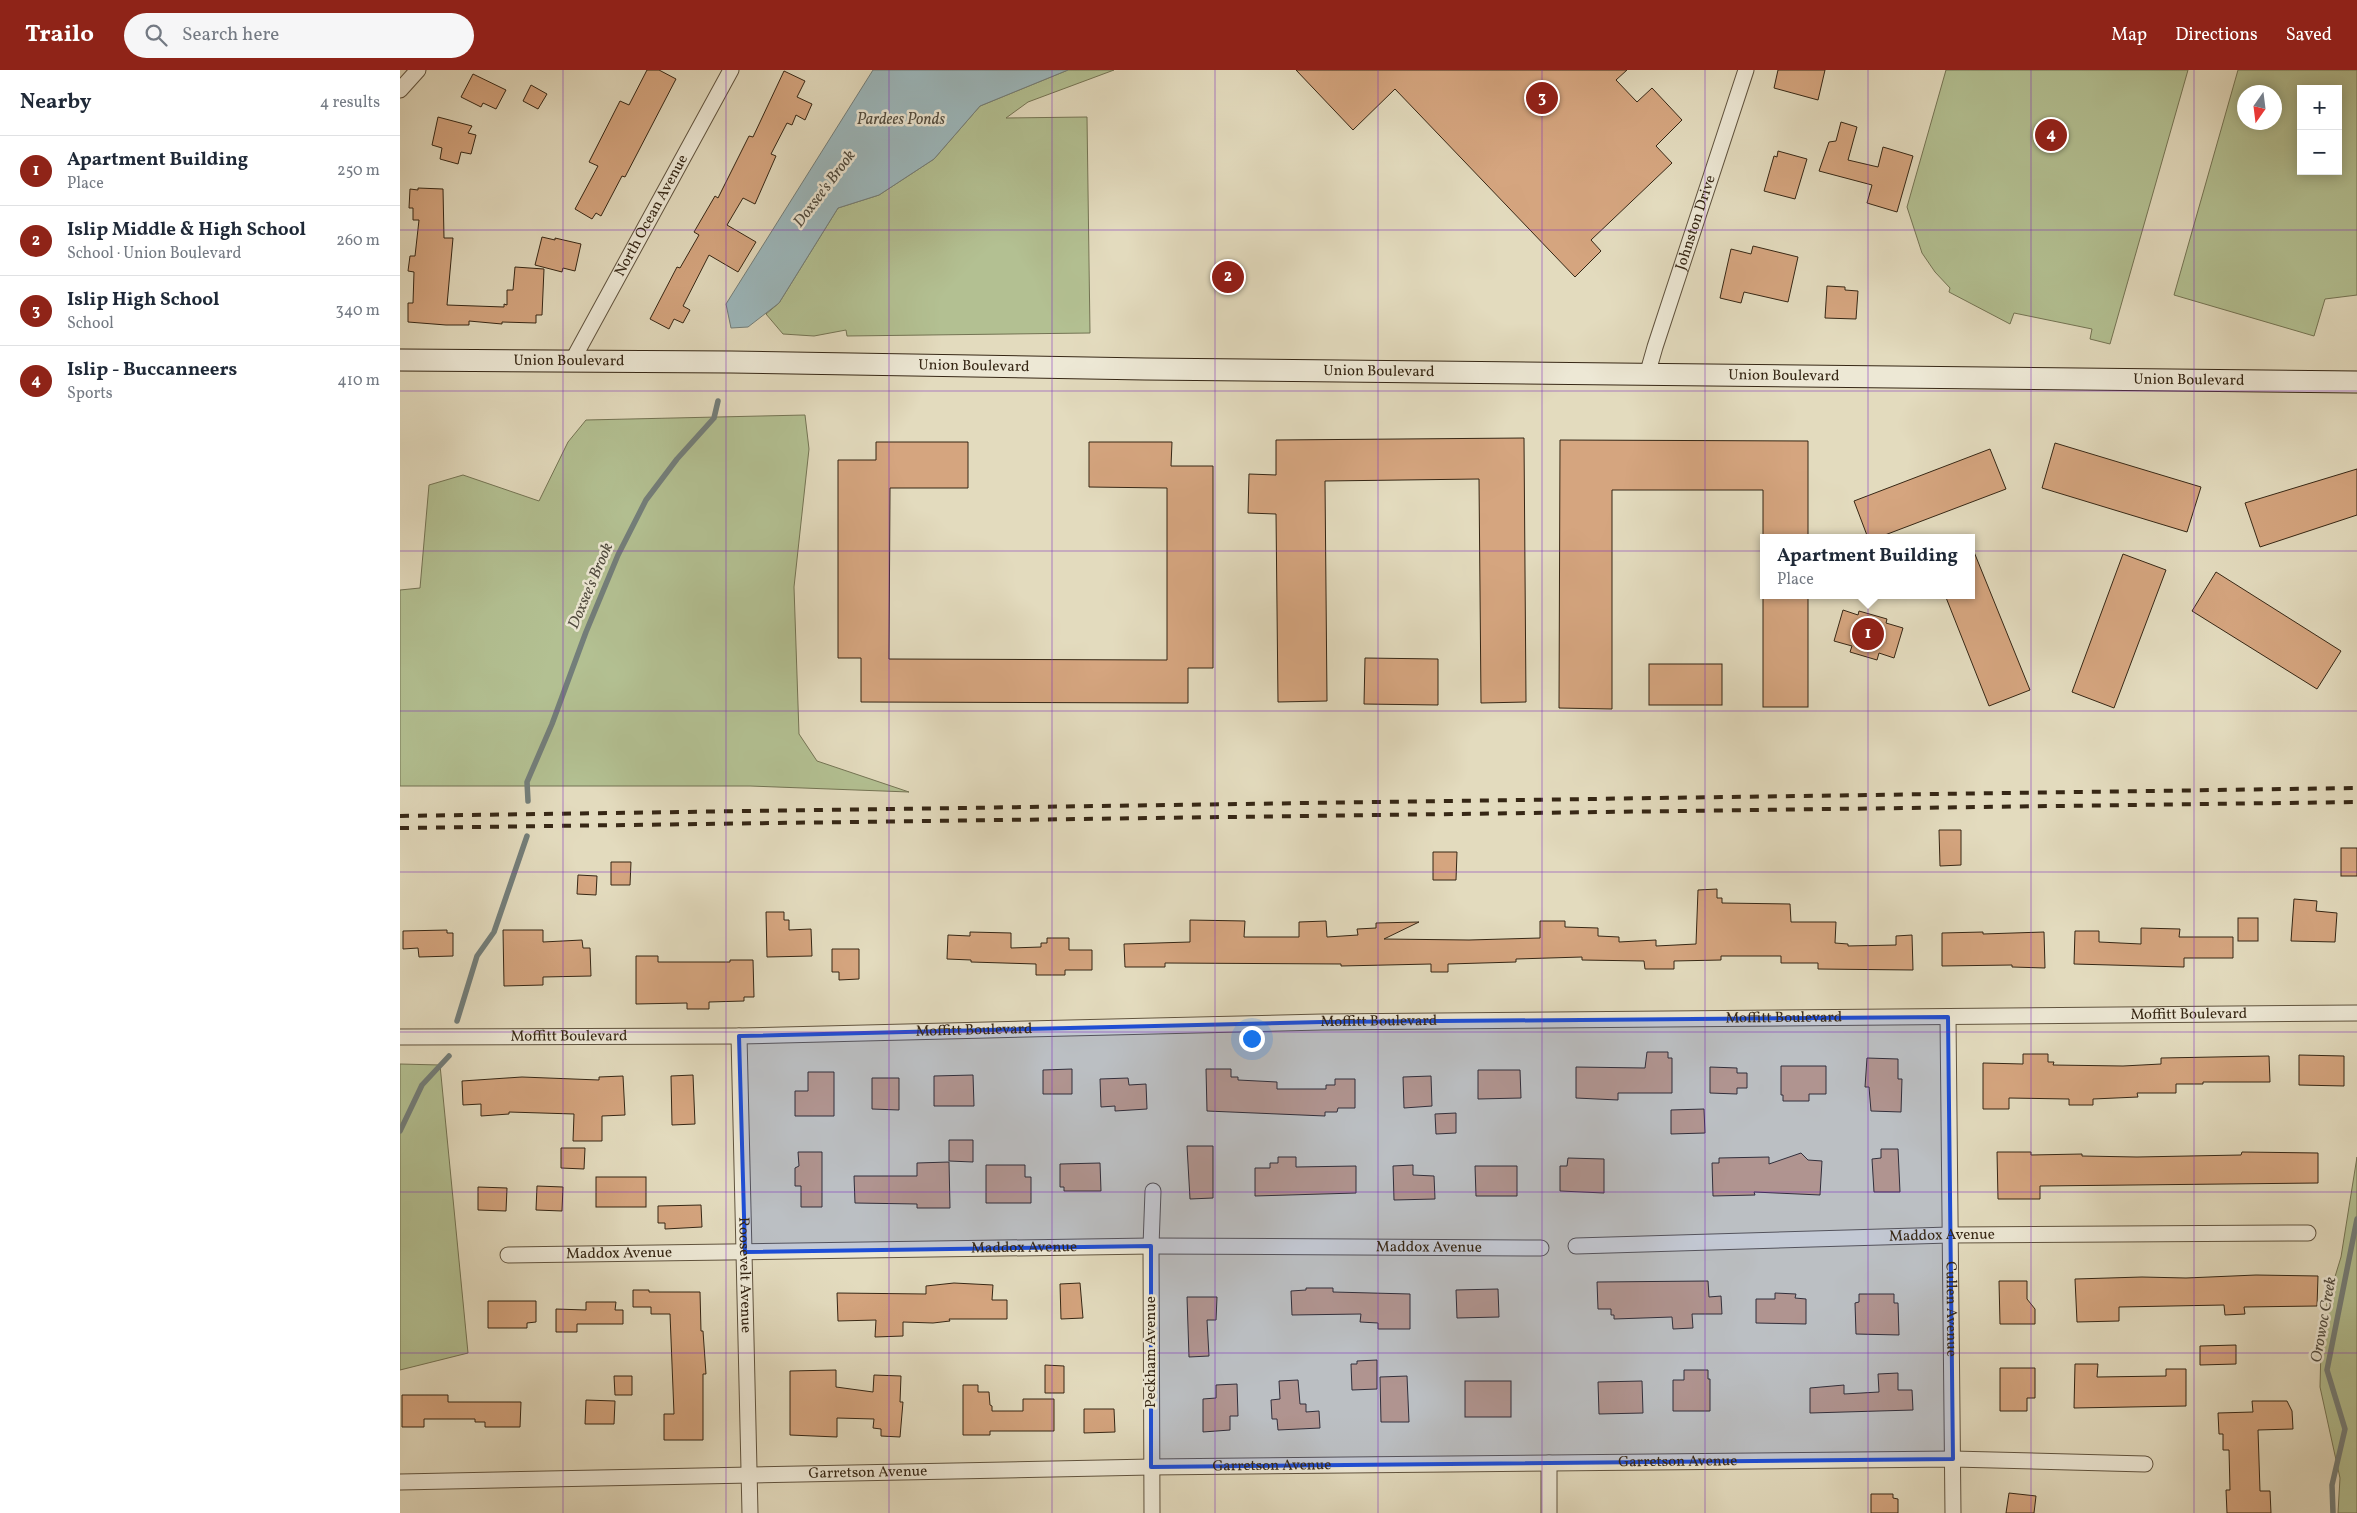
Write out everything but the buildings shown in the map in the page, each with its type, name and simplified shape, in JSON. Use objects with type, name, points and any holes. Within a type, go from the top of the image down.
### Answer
[{"type":"main road","name":"Union Boulevard","points":[[400,360],[731,362],[1647,375],[2357,382]]},
{"type":"street","points":[[400,90],[418,70]]},
{"type":"street","name":"North Ocean Avenue","points":[[571,362],[731,70]]},
{"type":"street","name":"Johnston Drive","points":[[1647,375],[1654,347],[1746,70]]},
{"type":"street","name":"Moffitt Boulevard","points":[[400,1038],[739,1036],[1322,1022],[2357,1013]]},
{"type":"street","name":"Cullen Avenue","points":[[1948,1017],[1953,1513]]},
{"type":"street","name":"Roosevelt Avenue","points":[[739,1036],[750,1513]]},
{"type":"street","name":"Peckham Avenue","points":[[1152,1513],[1151,1246],[1153,1191]]},
{"type":"street","name":"Maddox Avenue","points":[[1576,1246],[1950,1235],[2308,1233]]},
{"type":"street","name":"Maddox Avenue","points":[[508,1255],[1151,1246],[1541,1248]]},
{"type":"street","name":"Garretson Avenue","points":[[400,1482],[1151,1466],[1952,1459],[2145,1464]]},
{"type":"street","points":[[1549,1463],[1550,1513]]},
{"type":"highlighted area","points":[[1948,1017],[1953,1459],[1151,1467],[1151,1246],[745,1252],[739,1036],[1322,1022]]},
{"type":"green space","points":[[1068,70],[1114,70],[1028,102],[1006,118],[1087,117],[1090,333],[847,336],[846,330],[814,336],[783,334],[766,314],[779,303],[838,208],[879,195],[934,159],[980,106]]},
{"type":"green space","points":[[1946,70],[2188,70],[2110,344],[2090,339],[2092,329],[2014,313],[2010,324],[1949,292],[1950,288],[1935,272],[1922,253],[1907,207]]},
{"type":"green space","points":[[2238,70],[2357,70],[2357,295],[2325,299],[2314,336],[2174,295]]},
{"type":"green space","points":[[805,415],[809,449],[794,587],[799,734],[817,761],[909,792],[750,786],[400,786],[400,590],[420,588],[429,485],[463,475],[539,501],[568,442],[586,420]]},
{"type":"green space","points":[[400,1064],[440,1065],[468,1353],[400,1370]]},
{"type":"green space","points":[[2357,1157],[2357,1513],[2338,1513],[2340,1478],[2320,1387],[2321,1347],[2327,1303],[2341,1257]]},
{"type":"water","name":"Pardees Ponds","points":[[873,70],[1068,70],[980,106],[934,159],[879,195],[838,208],[779,303],[748,327],[731,328],[726,304]]},
{"type":"waterway","name":"Doxsee's Brook","points":[[528,801],[527,782],[552,724],[586,632],[618,555],[646,500],[677,459],[714,418],[718,401]]},
{"type":"waterway","name":"Doxsee's Brook","points":[[457,1021],[477,956],[494,932],[527,836]]},
{"type":"waterway","name":"Doxsee's Brook","points":[[400,1131],[422,1085],[449,1056]]},
{"type":"waterway","name":"Orowoc Creek","points":[[2333,1513],[2332,1485],[2345,1429],[2327,1370],[2357,1219]]},
{"type":"railway","points":[[400,816],[2357,788]]},
{"type":"railway","points":[[400,828],[2357,802]]},
{"type":"place","name":"Islip High School","points":[[1542,98]]},
{"type":"place","name":"Islip - Buccanneers","points":[[2051,135]]},
{"type":"place","name":"Islip Middle & High School","points":[[1228,277]]},
{"type":"place","name":"Apartment Building","points":[[1868,634]]}]
